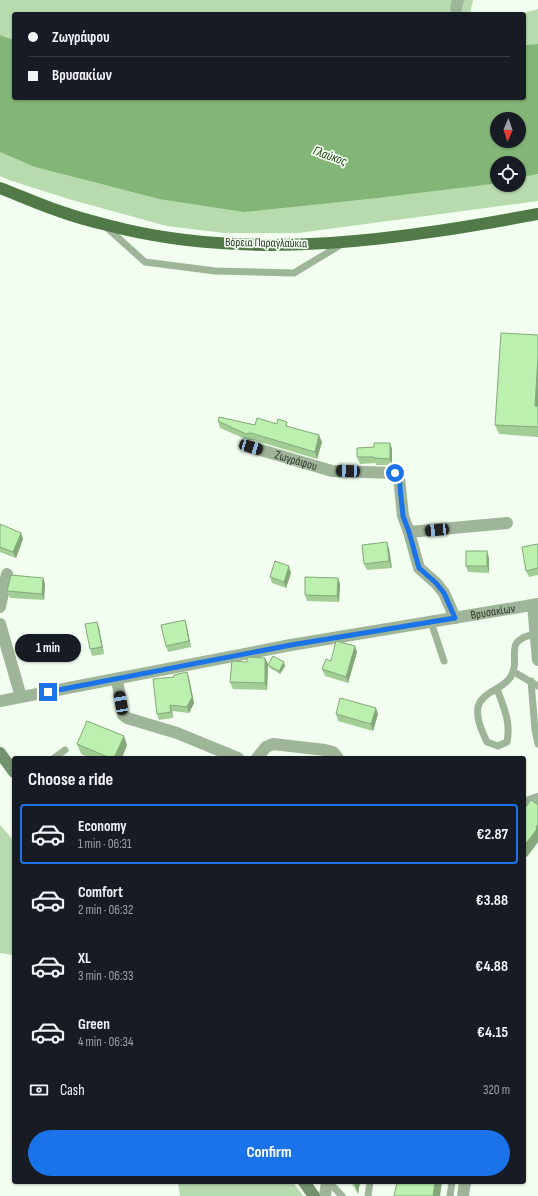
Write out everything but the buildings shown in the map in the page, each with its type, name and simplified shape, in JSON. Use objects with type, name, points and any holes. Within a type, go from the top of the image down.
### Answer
[{"type":"main road","name":"Βόρεια Παραγλαύκια","points":[[0,188],[65,213],[124,229],[193,241],[298,245],[346,242],[467,227],[538,214]]},
{"type":"main road","points":[[0,753],[12,769]]},
{"type":"main road","points":[[305,1184],[314,1196]]},
{"type":"street","name":"Ζωγράφου","points":[[251,447],[332,471],[395,473],[399,477],[403,516],[419,568],[436,583],[444,593],[455,618]]},
{"type":"street","points":[[409,532],[507,523]]},
{"type":"street","points":[[0,607],[7,574]]},
{"type":"street","points":[[536,604],[538,660]]},
{"type":"street","name":"Βρυσακίων","points":[[0,701],[291,645],[536,604]]},
{"type":"street","points":[[0,624],[21,697]]},
{"type":"street","points":[[117,678],[123,715],[127,718],[177,734],[233,756]]},
{"type":"street","points":[[258,756],[266,746],[273,744],[325,750],[333,752],[336,756]]},
{"type":"street","points":[[526,803],[538,799]]},
{"type":"street","points":[[325,1196],[328,1184]]},
{"type":"street","points":[[463,1196],[464,1184]]},
{"type":"lane","points":[[102,223],[145,262],[215,271],[294,273],[346,242]]},
{"type":"lane","points":[[430,622],[444,661]]},
{"type":"lane","points":[[497,689],[508,716],[509,732],[507,742],[498,746],[487,742],[478,724],[478,706],[483,698],[506,683],[514,672],[515,645],[519,640],[527,635],[536,634]]},
{"type":"lane","points":[[514,672],[538,686]]},
{"type":"lane","points":[[531,681],[535,730],[538,744]]},
{"type":"lane","points":[[57,756],[65,750]]},
{"type":"lane","points":[[330,1184],[342,1196]]},
{"type":"lane","points":[[368,1196],[370,1184]]},
{"type":"lane","points":[[450,1196],[452,1184]]},
{"type":"shaded area","points":[[0,0],[473,0],[470,12],[12,12],[12,39],[0,35]]},
{"type":"shaded area","points":[[538,9],[538,44],[526,45],[526,12]]},
{"type":"shaded area","points":[[0,152],[36,167],[159,199],[387,197],[490,184],[490,192],[526,192],[526,177],[538,174],[538,201],[298,233],[224,233],[167,226],[72,200],[0,176]]},
{"type":"shaded area","points":[[0,825],[12,839],[12,955],[0,953]]},
{"type":"shaded area","points":[[178,1184],[294,1184],[303,1196],[180,1196]]},
{"type":"water","name":"Γλαύκος","points":[[0,35],[12,39],[12,100],[526,100],[526,45],[538,44],[538,174],[526,177],[526,156],[490,156],[490,184],[244,212],[159,199],[35,167],[0,152]]},
{"type":"route","points":[[48,692],[291,645],[455,618],[444,593],[436,583],[419,568],[403,516],[399,477],[395,473]]}]
